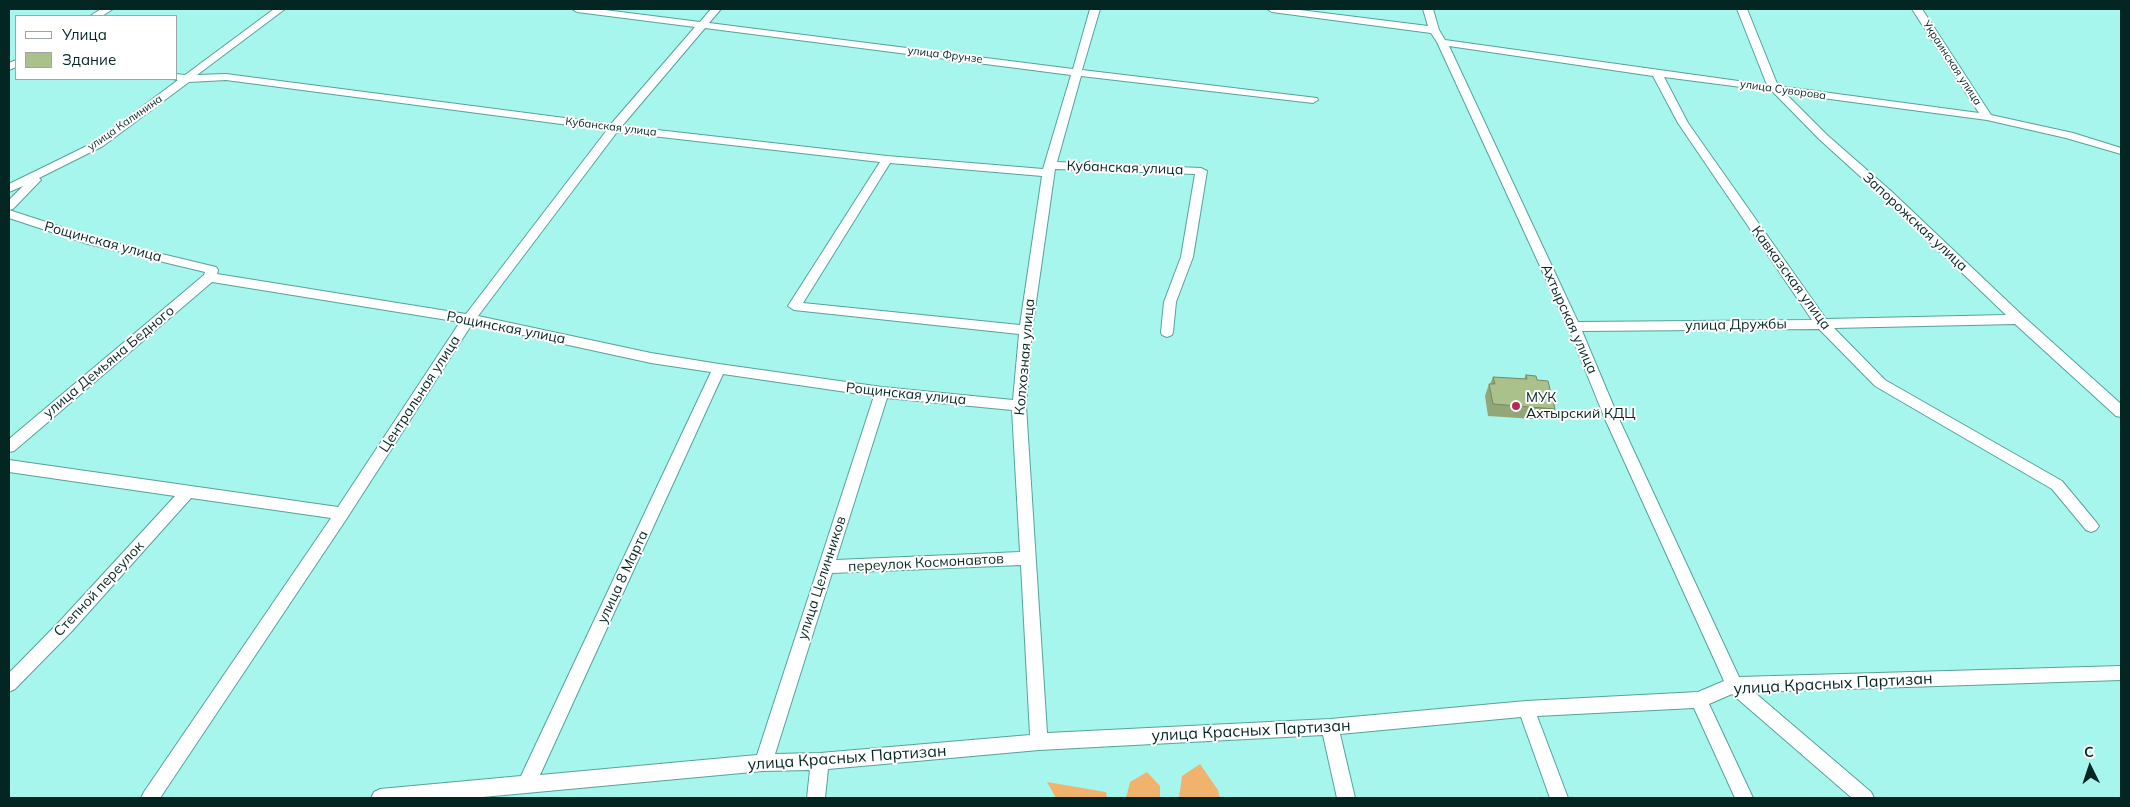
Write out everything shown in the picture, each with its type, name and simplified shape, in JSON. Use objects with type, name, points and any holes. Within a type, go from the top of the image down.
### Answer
[{"type":"street","points":[[97,15],[108,9]]},
{"type":"street","name":"улица Калинина","points":[[9,188],[99,144],[280,9]]},
{"type":"street","name":"улица Фрунзе","points":[[576,9],[1078,73],[1313,100]]},
{"type":"street","name":"Центральная улица","points":[[150,798],[342,514],[469,319],[614,128],[716,9]]},
{"type":"street","name":"Колхозная улица","points":[[1039,742],[1019,406],[1026,330],[1049,169],[1095,9]]},
{"type":"street","points":[[1272,9],[1434,30]]},
{"type":"street","name":"Ахтырская улица","points":[[1428,9],[1434,30],[1442,42],[1574,327],[1612,420],[1734,685]]},
{"type":"street","name":"Запорожская улица","points":[[1742,9],[1774,88],[1823,137],[1887,194],[2018,319],[2121,412]]},
{"type":"street","name":"Украинская улица","points":[[1917,9],[1987,117]]},
{"type":"street","name":"улица Суворова","points":[[1442,42],[1552,59],[1987,117],[2069,135],[2121,151]]},
{"type":"street","name":"Кавказская улица","points":[[1657,73],[1682,123],[1822,324],[1880,383],[2057,484],[2091,526]]},
{"type":"street","name":"Кубанская улица","points":[[178,77],[188,79],[226,77],[614,128],[887,159],[1049,169],[1201,171],[1187,257],[1170,302],[1168,332]]},
{"type":"street","points":[[887,159],[794,306],[1026,330]]},
{"type":"street","points":[[9,206],[42,173]]},
{"type":"street","name":"Рощинская улица","points":[[9,214],[92,241],[212,270],[210,277],[469,319],[651,358],[719,369],[882,392],[1019,406]]},
{"type":"street","name":"улица Демьяна Бедного","points":[[9,447],[210,277]]},
{"type":"street","name":"улица Дружбы","points":[[1574,327],[2018,319]]},
{"type":"street","name":"улица 8 Марта","points":[[527,784],[719,369]]},
{"type":"street","name":"улица Целинников","points":[[763,764],[882,392]]},
{"type":"street","points":[[9,466],[342,514]]},
{"type":"street","name":"Степной переулок","points":[[9,684],[66,626],[187,493]]},
{"type":"street","name":"переулок Космонавтов","points":[[825,568],[1027,558]]},
{"type":"street","name":"улица Красных Партизан","points":[[380,798],[527,784],[1039,742],[1330,727],[1526,709],[1699,700],[1734,685],[2121,673]]},
{"type":"street","points":[[1734,685],[1865,798]]},
{"type":"street","points":[[1699,700],[1744,798]]},
{"type":"street","points":[[1526,709],[1559,798]]},
{"type":"street","points":[[1330,727],[1346,798]]},
{"type":"street","points":[[816,798],[820,761]]},
{"type":"shaded area","points":[[1200,764],[1218,790],[1220,798],[1179,798],[1182,776]]},
{"type":"shaded area","points":[[1147,772],[1160,786],[1160,798],[1126,798],[1130,782]]},
{"type":"shaded area","points":[[1047,782],[1106,792],[1107,798],[1056,798]]},
{"type":"building","points":[[1526,375],[1536,376],[1537,380],[1548,381],[1555,409],[1493,404],[1489,384],[1495,384],[1493,377],[1527,379]]},
{"type":"place","name":"МУК Ахтырский КДЦ","points":[[1516,406]]}]
